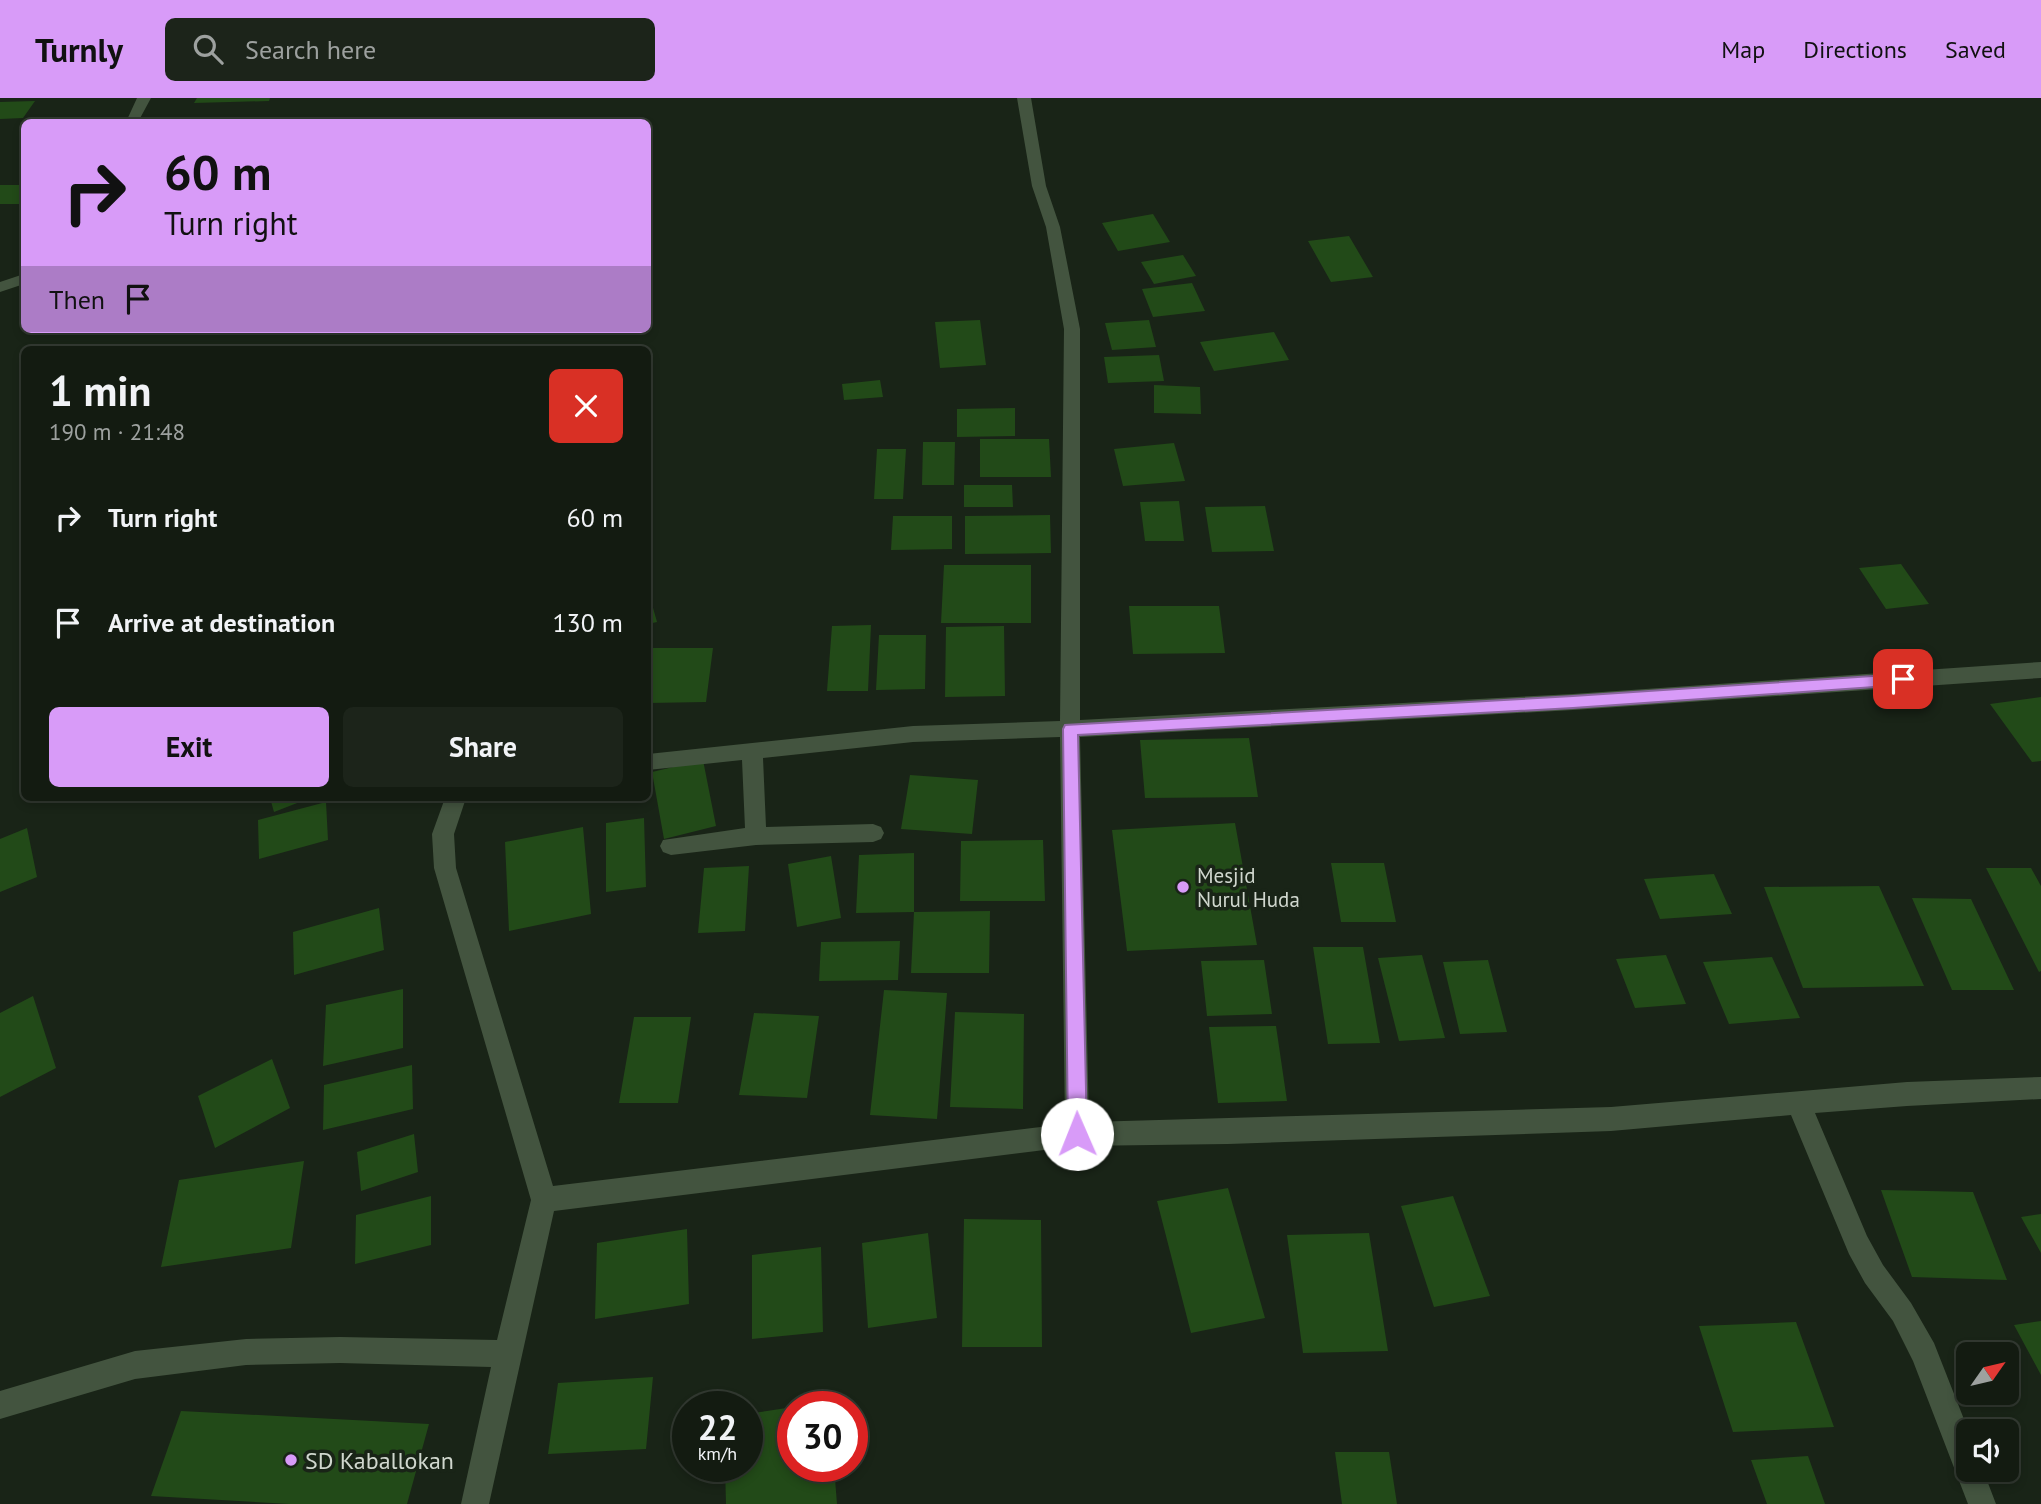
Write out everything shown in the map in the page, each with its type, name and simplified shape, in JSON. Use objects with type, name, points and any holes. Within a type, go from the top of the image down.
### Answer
[{"type":"street","points":[[134,119],[145,98]]},
{"type":"street","points":[[1024,98],[1039,186],[1053,227],[1072,329],[1070,729],[1077,1134]]},
{"type":"street","points":[[0,287],[21,280]]},
{"type":"street","points":[[651,762],[913,734],[1070,729],[1559,703],[2041,670]]},
{"type":"street","points":[[752,750],[756,836]]},
{"type":"street","points":[[454,801],[443,834],[445,868],[544,1200],[475,1504]]},
{"type":"street","points":[[671,846],[756,836],[873,833]]},
{"type":"street","points":[[544,1200],[1077,1134],[1242,1132],[1611,1119],[1907,1094],[2041,1088]]},
{"type":"street","points":[[1798,1103],[1858,1245],[1874,1274],[1902,1312],[1924,1353],[1956,1435]]},
{"type":"street","points":[[0,1405],[135,1365],[246,1352],[340,1350],[507,1354]]},
{"type":"street","points":[[1974,1482],[1982,1504]]},
{"type":"building","points":[[197,98],[270,98],[269,101],[194,103]]},
{"type":"building","points":[[35,101],[23,118],[0,119],[0,102]]},
{"type":"building","points":[[0,185],[21,185],[21,204],[0,204]]},
{"type":"building","points":[[1153,214],[1170,242],[1118,251],[1102,223]]},
{"type":"building","points":[[1349,236],[1373,277],[1331,282],[1308,241]]},
{"type":"building","points":[[1183,255],[1196,276],[1154,284],[1141,262]]},
{"type":"building","points":[[1192,283],[1205,311],[1153,317],[1142,289]]},
{"type":"building","points":[[980,320],[986,365],[940,368],[935,322]]},
{"type":"building","points":[[1149,320],[1156,347],[1112,350],[1105,323]]},
{"type":"building","points":[[1274,332],[1289,360],[1214,371],[1200,342]]},
{"type":"building","points":[[1159,355],[1164,381],[1108,383],[1104,357]]},
{"type":"building","points":[[880,380],[883,397],[844,400],[842,384]]},
{"type":"building","points":[[1154,385],[1200,387],[1201,414],[1154,413]]},
{"type":"building","points":[[1015,408],[1015,436],[957,437],[957,409]]},
{"type":"building","points":[[980,439],[1049,439],[1051,477],[980,477]]},
{"type":"building","points":[[923,442],[955,442],[954,485],[922,485]]},
{"type":"building","points":[[1174,443],[1185,481],[1123,486],[1114,449]]},
{"type":"building","points":[[877,449],[906,449],[903,499],[874,499]]},
{"type":"building","points":[[964,485],[1012,485],[1013,507],[964,507]]},
{"type":"building","points":[[1179,501],[1184,541],[1145,541],[1140,502]]},
{"type":"building","points":[[1265,506],[1274,551],[1212,552],[1205,507]]},
{"type":"building","points":[[1050,515],[1051,553],[965,554],[965,516]]},
{"type":"building","points":[[893,516],[952,516],[952,549],[891,550]]},
{"type":"building","points":[[1901,564],[1929,604],[1886,609],[1859,568]]},
{"type":"building","points":[[944,565],[1031,565],[1031,623],[941,623]]},
{"type":"building","points":[[651,601],[657,622],[651,623]]},
{"type":"building","points":[[1129,606],[1219,606],[1225,653],[1133,654]]},
{"type":"building","points":[[871,625],[868,691],[827,691],[832,626]]},
{"type":"building","points":[[1004,626],[1005,696],[945,697],[946,627]]},
{"type":"building","points":[[879,635],[926,635],[925,689],[876,690]]},
{"type":"building","points":[[651,648],[713,648],[706,702],[651,703]]},
{"type":"building","points":[[2041,697],[2041,761],[2032,762],[1990,704]]},
{"type":"building","points":[[1249,738],[1258,797],[1145,798],[1140,740]]},
{"type":"building","points":[[703,760],[716,826],[664,839],[652,772]]},
{"type":"building","points":[[910,775],[978,780],[972,834],[901,829]]},
{"type":"building","points":[[271,801],[302,801],[274,812]]},
{"type":"building","points":[[326,802],[328,840],[259,859],[258,820]]},
{"type":"building","points":[[644,818],[646,887],[606,892],[606,823]]},
{"type":"building","name":"Mesjid Nurul Huda","points":[[1235,823],[1257,945],[1127,951],[1112,830]]},
{"type":"building","points":[[583,827],[591,914],[509,931],[505,842]]},
{"type":"building","points":[[27,828],[37,877],[0,892],[0,839]]},
{"type":"building","points":[[1043,840],[1045,901],[960,901],[961,841]]},
{"type":"building","points":[[914,853],[914,912],[856,913],[859,855]]},
{"type":"building","points":[[831,856],[841,918],[797,927],[788,864]]},
{"type":"building","points":[[1331,863],[1384,863],[1396,922],[1341,922]]},
{"type":"building","points":[[749,866],[745,931],[698,933],[704,868]]},
{"type":"building","points":[[1986,868],[2031,868],[2041,886],[2041,971],[2039,972]]},
{"type":"building","points":[[1714,874],[1732,914],[1660,919],[1644,879]]},
{"type":"building","points":[[1879,886],[1924,986],[1803,988],[1764,887]]},
{"type":"building","points":[[1912,898],[1971,899],[2014,990],[1952,990]]},
{"type":"building","points":[[379,908],[384,950],[294,975],[293,932]]},
{"type":"building","points":[[990,911],[989,973],[911,973],[914,912]]},
{"type":"building","points":[[900,941],[898,980],[819,981],[821,942]]},
{"type":"building","points":[[1313,947],[1363,947],[1380,1043],[1328,1044]]},
{"type":"building","points":[[1422,955],[1445,1038],[1399,1041],[1378,958]]},
{"type":"building","points":[[1666,955],[1686,1004],[1635,1008],[1616,959]]},
{"type":"building","points":[[1772,957],[1800,1018],[1729,1024],[1703,962]]},
{"type":"building","points":[[1264,960],[1272,1014],[1207,1016],[1201,961]]},
{"type":"building","points":[[1488,960],[1507,1032],[1460,1034],[1443,962]]},
{"type":"building","points":[[403,989],[403,1048],[323,1066],[326,1005]]},
{"type":"building","points":[[884,990],[947,993],[937,1119],[870,1115]]},
{"type":"building","points":[[33,996],[56,1068],[0,1097],[0,1013]]},
{"type":"building","points":[[955,1012],[1024,1014],[1023,1109],[950,1107]]},
{"type":"building","points":[[754,1013],[819,1016],[807,1098],[739,1095]]},
{"type":"building","points":[[634,1017],[691,1017],[678,1103],[619,1103]]},
{"type":"building","points":[[1276,1026],[1287,1101],[1218,1103],[1209,1027]]},
{"type":"building","points":[[272,1059],[290,1108],[215,1148],[198,1096]]},
{"type":"building","points":[[412,1065],[413,1109],[323,1130],[324,1085]]},
{"type":"building","points":[[414,1134],[418,1172],[361,1191],[357,1152]]},
{"type":"building","points":[[304,1161],[291,1248],[161,1267],[179,1180]]},
{"type":"building","points":[[1228,1188],[1265,1318],[1191,1333],[1157,1201]]},
{"type":"building","points":[[1881,1190],[1973,1192],[2007,1280],[1912,1277]]},
{"type":"building","points":[[431,1196],[431,1245],[355,1264],[356,1215]]},
{"type":"building","points":[[1453,1196],[1490,1296],[1434,1307],[1401,1206]]},
{"type":"building","points":[[2041,1214],[2041,1253],[2021,1217]]},
{"type":"building","points":[[964,1219],[1041,1220],[1042,1347],[962,1347]]},
{"type":"building","points":[[687,1229],[689,1304],[595,1319],[597,1243]]},
{"type":"building","points":[[928,1233],[937,1318],[868,1328],[862,1243]]},
{"type":"building","points":[[1369,1233],[1388,1351],[1303,1353],[1287,1235]]},
{"type":"building","points":[[821,1247],[823,1332],[752,1339],[752,1255]]},
{"type":"building","points":[[2041,1321],[2041,1375],[2014,1325]]},
{"type":"building","points":[[1796,1322],[1834,1427],[1733,1432],[1699,1326]]},
{"type":"building","points":[[653,1377],[646,1449],[548,1454],[558,1383]]},
{"type":"building","points":[[777,1409],[777,1482],[835,1482],[837,1504],[726,1504],[725,1482],[763,1482],[763,1412]]},
{"type":"building","name":"SD Kaballokan","points":[[181,1411],[429,1424],[407,1504],[290,1504],[151,1496]]},
{"type":"building","points":[[1335,1452],[1389,1452],[1397,1504],[1342,1504]]},
{"type":"building","points":[[1808,1456],[1825,1504],[1767,1504],[1751,1460]]},
{"type":"place","name":"Mesjid Nurul Huda","points":[[1183,887]]},
{"type":"place","name":"SD Kaballokan","points":[[291,1460]]},
{"type":"route","points":[[1077,1134],[1070,729],[1573,702],[1903,679]]}]
